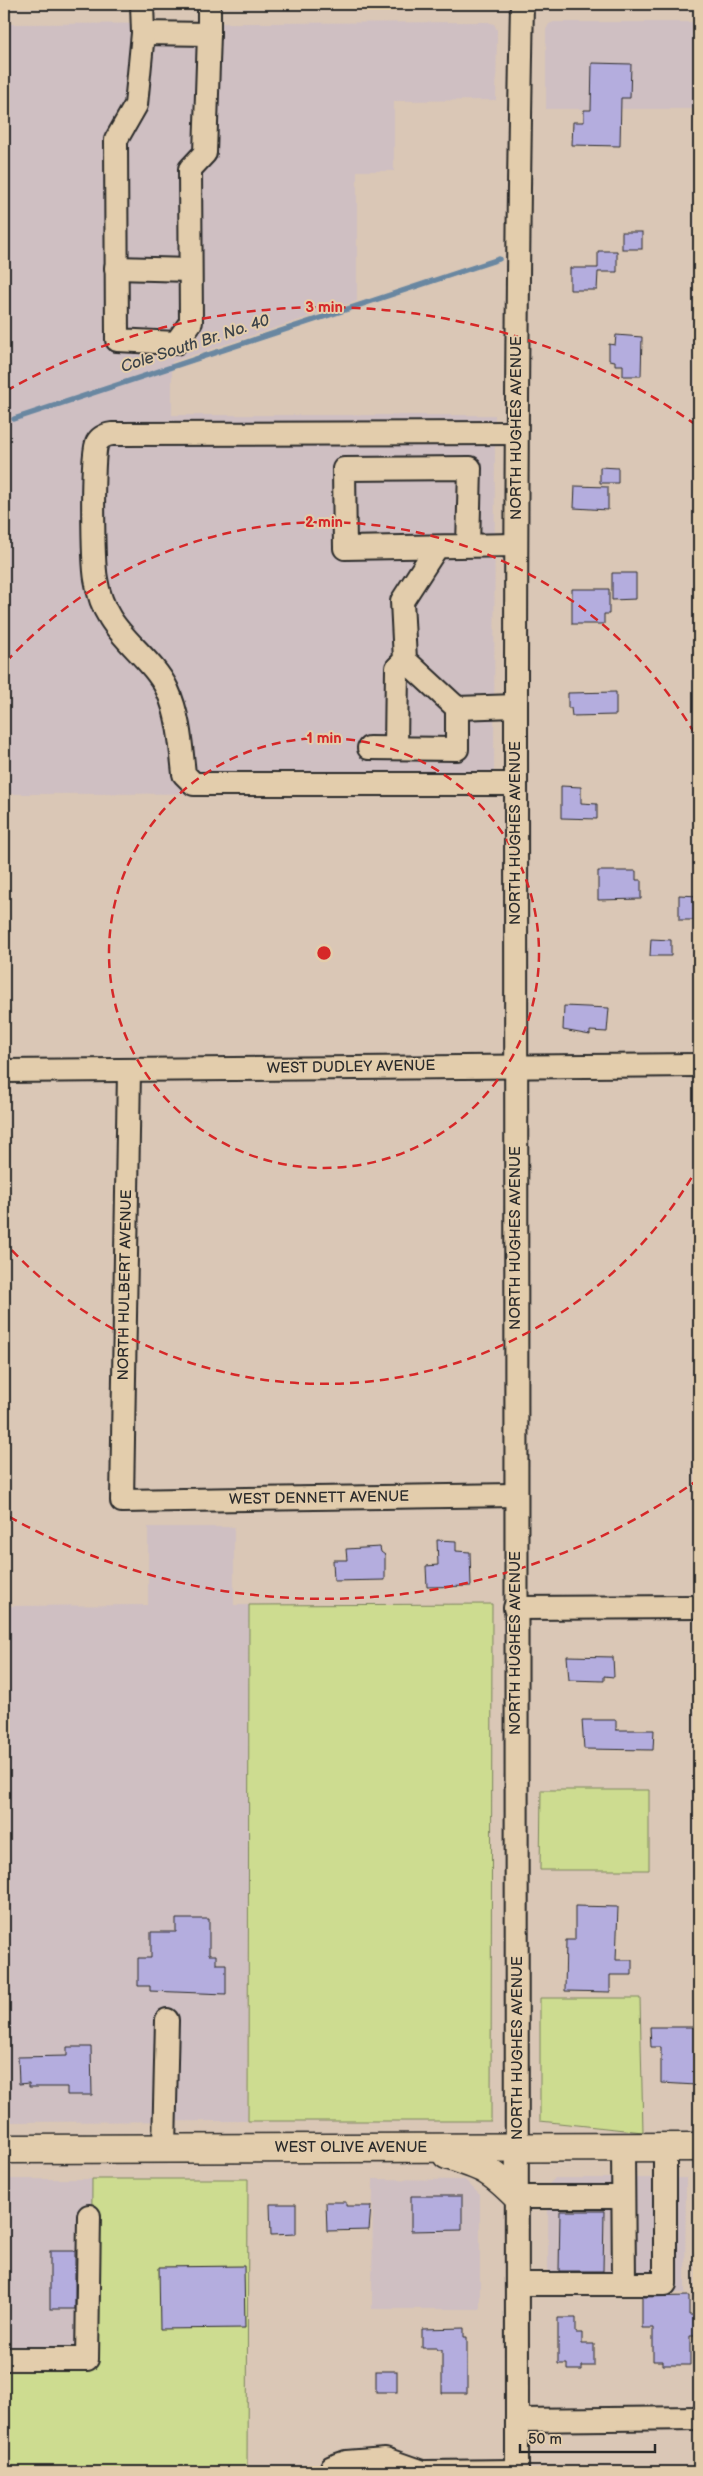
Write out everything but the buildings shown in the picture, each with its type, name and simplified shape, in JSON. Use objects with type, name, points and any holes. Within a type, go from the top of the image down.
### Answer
[{"type":"main road","name":"WEST OLIVE AVENUE","points":[[4,2149],[164,2147],[699,2147]]},
{"type":"main road","points":[[422,2147],[480,2165],[494,2172],[518,2197]]},
{"type":"street","points":[[142,4],[143,33],[136,104],[116,140],[117,340],[176,343],[191,322],[190,169],[205,153],[209,4]]},
{"type":"street","name":"NORTH HUGHES AVENUE","points":[[516,2472],[518,2148],[515,1608],[516,433],[517,237],[522,4]]},
{"type":"street","points":[[143,33],[208,34]]},
{"type":"street","points":[[116,268],[190,270]]},
{"type":"street","points":[[516,433],[112,434],[105,435],[95,445],[94,467],[96,578],[100,597],[110,618],[151,665],[167,689],[178,727],[184,774],[188,780],[194,784],[516,784]]},
{"type":"street","points":[[468,546],[470,468],[344,469],[344,548],[438,547],[516,545]]},
{"type":"street","points":[[438,547],[402,601],[405,660],[457,708],[516,706]]},
{"type":"street","points":[[396,748],[397,668],[405,660]]},
{"type":"street","points":[[369,748],[457,749],[457,708]]},
{"type":"street","name":"WEST DUDLEY AVENUE","points":[[4,1071],[699,1065]]},
{"type":"street","name":"NORTH HULBERT AVENUE","points":[[122,1501],[128,1070]]},
{"type":"street","name":"WEST DENNETT AVENUE","points":[[122,1501],[515,1495]]},
{"type":"street","points":[[515,1608],[699,1607]]},
{"type":"street","points":[[164,2147],[167,2020]]},
{"type":"street","points":[[623,2147],[624,2284]]},
{"type":"street","points":[[518,2284],[665,2284],[665,2147]]},
{"type":"street","points":[[518,2197],[623,2197]]},
{"type":"street","points":[[9,2359],[87,2360],[89,2216]]},
{"type":"street","points":[[517,2420],[699,2418]]},
{"type":"street","points":[[331,2472],[332,2467],[346,2462],[385,2459],[422,2472]]},
{"type":"street","points":[[427,2472],[516,2472]]},
{"type":"shaded area","points":[[488,22],[494,24],[497,30],[496,100],[394,101],[394,171],[357,171],[357,301],[172,362],[172,415],[495,415],[494,793],[4,794],[4,24]]},
{"type":"shaded area","points":[[554,22],[699,22],[699,109],[546,109],[546,30],[549,24]]},
{"type":"shaded area","points":[[148,1527],[234,1527],[234,1605],[249,1605],[247,2121],[4,2122],[4,1606],[148,1605]]},
{"type":"shaded area","points":[[555,2178],[686,2178],[685,2293],[539,2293],[548,2280],[548,2185]]},
{"type":"shaded area","points":[[4,2179],[92,2179],[92,2368],[4,2368]]},
{"type":"shaded area","points":[[373,2179],[465,2180],[480,2195],[480,2309],[372,2309]]},
{"type":"green space","points":[[492,1604],[491,2121],[248,2121],[249,1605]]},
{"type":"green space","points":[[541,1790],[649,1790],[649,1870],[540,1870]]},
{"type":"green space","points":[[540,1998],[640,1998],[643,2132],[540,2121]]},
{"type":"green space","points":[[92,2179],[248,2179],[247,2472],[4,2472],[4,2368],[91,2368]]},
{"type":"waterway","name":"Cole South Br. No. 40","points":[[14,419],[499,259]]}]
